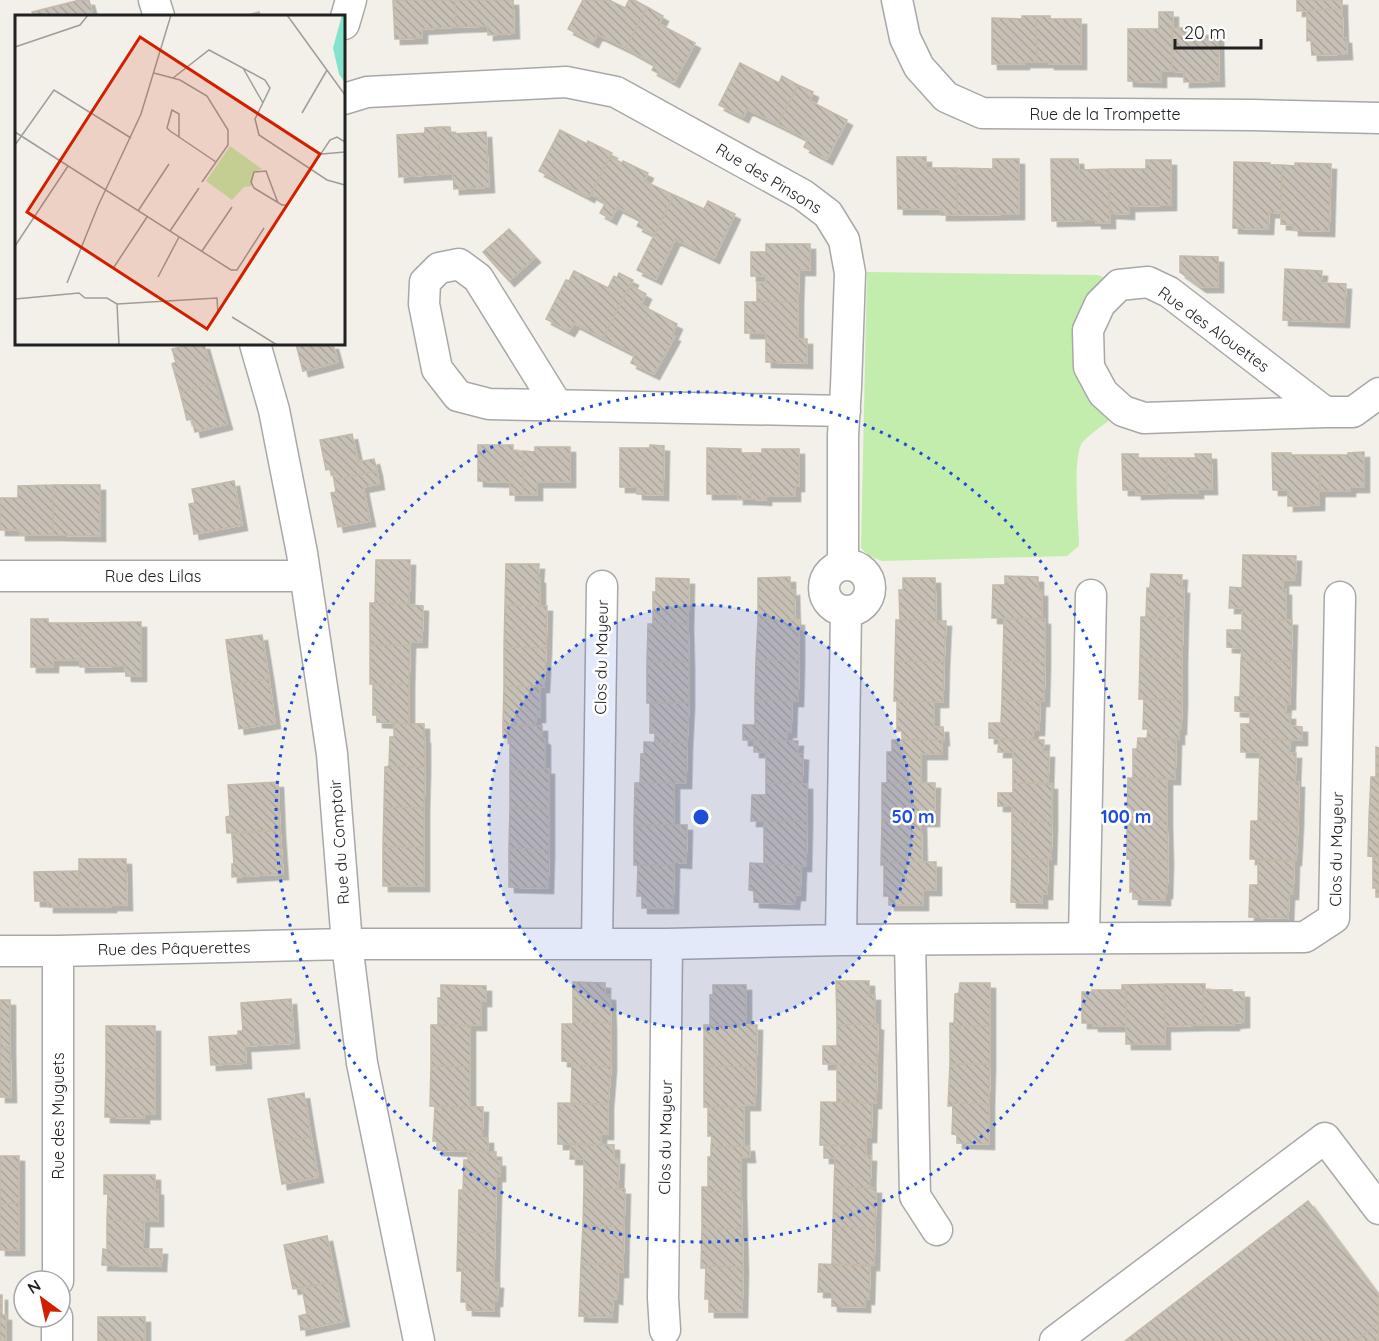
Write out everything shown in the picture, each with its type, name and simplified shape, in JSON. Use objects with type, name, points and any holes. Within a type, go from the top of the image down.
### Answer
[{"type":"street","points":[[154,0],[159,15]]},
{"type":"street","points":[[345,21],[351,0]]},
{"type":"street","name":"Rue de la Trompette","points":[[897,0],[905,38],[919,67],[946,98],[982,113],[1379,118]]},
{"type":"street","name":"Rue des Pinsons","points":[[345,99],[367,92],[566,82],[616,92],[803,195],[828,214],[844,240],[850,273],[845,411]]},
{"type":"street","points":[[557,405],[478,278],[459,264],[440,268],[425,282],[424,304],[437,369],[458,396],[489,404],[845,411],[843,564],[829,572],[823,585],[823,593],[831,606],[837,610],[846,611],[841,940]]},
{"type":"street","name":"Rue des Alouettes","points":[[1324,412],[1169,292],[1148,282],[1119,285],[1100,304],[1088,330],[1089,367],[1103,393],[1123,411],[1144,418],[1353,412],[1379,393]]},
{"type":"street","name":"Rue du Comptoir","points":[[255,345],[274,410],[305,576],[332,754],[347,944],[362,1063],[419,1341]]},
{"type":"street","name":"Rue des Lilas","points":[[0,576],[305,576]]},
{"type":"street","name":"Clos du Mayeur","points":[[597,944],[602,586]]},
{"type":"street","points":[[1084,938],[1091,595]]},
{"type":"street","name":"Clos du Mayeur","points":[[347,944],[667,944],[841,940],[1305,936],[1334,918],[1340,597]]},
{"type":"street","points":[[909,940],[915,1196],[937,1230]]},
{"type":"street","name":"Rue des Pâquerettes","points":[[0,951],[347,944]]},
{"type":"street","name":"Clos du Mayeur","points":[[665,1330],[663,1298],[667,944]]},
{"type":"street","name":"Rue des Muguets","points":[[58,951],[58,1269]]},
{"type":"street","points":[[1055,1341],[1325,1138],[1379,1209]]},
{"type":"green space","points":[[867,272],[1098,275],[1119,285],[1088,330],[1123,411],[1082,443],[1077,462],[1079,546],[1067,556],[882,561],[869,556],[861,548]]},
{"type":"building","points":[[80,0],[89,0],[93,15],[34,15],[32,12]]},
{"type":"building","points":[[393,0],[455,0],[456,27],[422,29],[422,38],[395,39]]},
{"type":"building","points":[[455,0],[513,0],[514,33],[488,35],[488,26],[456,27]]},
{"type":"building","points":[[583,0],[609,0],[625,8],[629,0],[634,0],[647,7],[626,48],[597,34],[593,42],[568,29]]},
{"type":"building","points":[[1297,0],[1342,0],[1342,9],[1297,11]]},
{"type":"building","points":[[647,7],[663,16],[659,24],[695,43],[674,82],[652,70],[655,64],[626,48]]},
{"type":"building","points":[[1342,9],[1343,38],[1346,38],[1347,54],[1312,55],[1311,40],[1307,41],[1307,10]]},
{"type":"building","points":[[1159,12],[1173,12],[1172,71],[1161,71],[1161,82],[1128,81],[1128,29],[1159,29]]},
{"type":"building","points":[[1022,16],[1036,16],[1037,62],[992,64],[992,18],[1022,19]]},
{"type":"building","points":[[1036,16],[1050,16],[1050,19],[1081,19],[1081,64],[1037,62]]},
{"type":"building","points":[[1172,28],[1186,28],[1186,36],[1218,35],[1219,81],[1184,82],[1184,72],[1172,71]]},
{"type":"building","points":[[740,63],[779,83],[782,76],[798,85],[778,124],[747,109],[743,117],[719,105]]},
{"type":"building","points":[[798,85],[813,92],[810,101],[847,120],[827,159],[804,147],[808,139],[778,124]]},
{"type":"building","points":[[438,127],[441,174],[399,177],[397,135],[425,133],[425,128]]},
{"type":"building","points":[[438,127],[450,127],[451,134],[486,132],[489,187],[454,189],[453,174],[441,174]]},
{"type":"building","points":[[560,130],[587,144],[588,141],[612,153],[589,197],[539,171]]},
{"type":"building","points":[[610,157],[648,173],[644,181],[674,195],[655,235],[637,226],[641,219],[617,207],[611,219],[600,213],[606,202],[591,194]]},
{"type":"building","points":[[897,157],[926,157],[926,168],[957,168],[957,215],[941,215],[941,209],[898,209]]},
{"type":"building","points":[[993,159],[1019,159],[1019,214],[957,215],[957,168],[993,169]]},
{"type":"building","points":[[1051,159],[1078,159],[1079,170],[1109,169],[1110,223],[1096,223],[1096,220],[1052,221]]},
{"type":"building","points":[[1146,160],[1171,160],[1171,205],[1129,206],[1129,214],[1109,213],[1109,169],[1146,169]]},
{"type":"building","points":[[1234,162],[1282,165],[1281,213],[1269,212],[1268,229],[1233,228]]},
{"type":"building","points":[[1295,163],[1331,164],[1329,231],[1293,230],[1293,225],[1281,224],[1282,165],[1295,166]]},
{"type":"building","points":[[674,195],[704,209],[708,201],[735,214],[714,258],[675,239],[656,279],[637,270]]},
{"type":"building","points":[[509,229],[535,257],[509,281],[483,252]]},
{"type":"building","points":[[766,244],[810,244],[810,270],[799,270],[798,302],[757,302],[757,283],[766,283],[766,276],[751,276],[751,252],[766,252]]},
{"type":"building","points":[[1180,256],[1218,257],[1218,287],[1201,287],[1180,272]]},
{"type":"building","points":[[1285,269],[1322,271],[1321,283],[1346,284],[1344,322],[1283,320]]},
{"type":"building","points":[[574,271],[608,288],[614,276],[617,278],[619,273],[633,280],[603,338],[574,323],[569,331],[546,319],[566,280],[569,281]]},
{"type":"building","points":[[630,285],[646,294],[641,305],[677,324],[672,335],[675,336],[654,374],[631,363],[635,354],[603,338]]},
{"type":"building","points":[[745,302],[798,302],[798,339],[807,339],[807,363],[766,362],[766,333],[745,333]]},
{"type":"building","points":[[187,345],[204,345],[215,382],[180,392],[172,364],[176,362],[172,349]]},
{"type":"building","points":[[296,345],[333,345],[338,362],[303,371]]},
{"type":"building","points":[[215,382],[227,424],[195,432],[192,419],[187,420],[180,392]]},
{"type":"building","points":[[352,434],[358,462],[374,459],[377,471],[334,480],[332,469],[326,470],[320,440]]},
{"type":"building","points":[[478,445],[513,445],[513,452],[523,451],[523,495],[510,495],[510,482],[478,481]]},
{"type":"building","points":[[650,445],[664,446],[663,495],[637,494],[637,487],[620,487],[620,448],[650,448]]},
{"type":"building","points":[[535,447],[570,447],[570,482],[537,482],[537,495],[523,495],[523,451],[535,452]]},
{"type":"building","points":[[707,448],[741,449],[741,453],[751,453],[751,499],[738,499],[738,494],[707,494]]},
{"type":"building","points":[[762,449],[799,449],[799,486],[795,486],[795,496],[766,496],[766,500],[751,499],[751,453],[762,453]]},
{"type":"building","points":[[1364,452],[1364,487],[1350,487],[1350,491],[1320,491],[1320,455],[1348,455],[1348,453]]},
{"type":"building","points":[[1272,453],[1320,455],[1319,505],[1288,506],[1288,490],[1273,490]]},
{"type":"building","points":[[1122,454],[1138,454],[1138,458],[1167,458],[1167,493],[1136,494],[1136,490],[1123,490]]},
{"type":"building","points":[[1195,454],[1211,454],[1212,489],[1198,489],[1198,493],[1167,493],[1167,458],[1196,458]]},
{"type":"building","points":[[377,471],[379,484],[363,487],[370,521],[338,527],[331,493],[336,492],[334,480]]},
{"type":"building","points":[[234,481],[242,525],[194,534],[189,504],[195,503],[192,489]]},
{"type":"building","points":[[53,485],[100,485],[100,536],[53,535]]},
{"type":"building","points":[[53,485],[53,535],[20,535],[20,530],[0,530],[0,498],[18,498],[18,486]]},
{"type":"building","points":[[1243,555],[1296,556],[1295,580],[1283,580],[1283,590],[1286,590],[1286,620],[1242,619],[1243,608],[1229,608],[1230,587],[1242,588]]},
{"type":"building","points":[[376,560],[410,560],[409,604],[375,603]]},
{"type":"building","points":[[506,564],[539,564],[540,606],[505,605]]},
{"type":"building","points":[[1151,574],[1182,575],[1183,618],[1146,617],[1147,588],[1150,588]]},
{"type":"building","points":[[1005,576],[1038,577],[1038,591],[1042,591],[1042,619],[992,618],[993,585],[1005,585]]},
{"type":"building","points":[[790,577],[790,591],[794,590],[795,620],[758,620],[758,578]]},
{"type":"building","points":[[656,578],[689,579],[688,624],[653,624],[653,592],[656,592]]},
{"type":"building","points":[[903,578],[935,578],[936,621],[900,620],[899,590],[903,590]]},
{"type":"building","points":[[370,603],[423,606],[422,642],[410,642],[410,645],[370,645]]},
{"type":"building","points":[[505,605],[547,606],[546,648],[504,647]]},
{"type":"building","points":[[1141,617],[1183,618],[1182,658],[1140,658]]},
{"type":"building","points":[[31,619],[48,619],[48,623],[80,623],[80,660],[53,660],[53,667],[31,667]]},
{"type":"building","points":[[1004,619],[1045,619],[1045,662],[1003,661]]},
{"type":"building","points":[[1242,619],[1292,620],[1291,661],[1241,661],[1242,648],[1227,647],[1227,630],[1242,630]]},
{"type":"building","points":[[758,620],[799,620],[799,661],[756,660]]},
{"type":"building","points":[[896,620],[946,621],[944,662],[895,661]]},
{"type":"building","points":[[141,622],[141,676],[126,676],[125,666],[80,667],[80,623]]},
{"type":"building","points":[[648,624],[688,624],[689,662],[647,662]]},
{"type":"building","points":[[262,635],[269,679],[232,684],[226,640]]},
{"type":"building","points":[[370,645],[410,645],[409,684],[370,684]]},
{"type":"building","points":[[504,647],[546,648],[544,687],[504,686]]},
{"type":"building","points":[[1140,658],[1182,658],[1182,700],[1139,699]]},
{"type":"building","points":[[756,660],[799,661],[798,701],[755,700]]},
{"type":"building","points":[[895,661],[944,662],[943,702],[894,701]]},
{"type":"building","points":[[1003,661],[1045,662],[1044,701],[1002,700]]},
{"type":"building","points":[[1241,661],[1291,661],[1290,698],[1240,697]]},
{"type":"building","points":[[647,662],[689,662],[689,703],[647,703]]},
{"type":"building","points":[[269,679],[275,723],[239,729],[232,684]]},
{"type":"building","points":[[373,684],[409,684],[409,724],[377,722],[377,715],[373,715]]},
{"type":"building","points":[[504,686],[540,687],[540,717],[536,717],[535,725],[503,725]]},
{"type":"building","points":[[1235,697],[1290,698],[1290,704],[1286,704],[1285,714],[1290,714],[1290,726],[1302,727],[1302,740],[1241,739],[1241,724],[1250,724],[1250,712],[1235,711]]},
{"type":"building","points":[[1144,699],[1182,700],[1179,739],[1147,738],[1148,729],[1143,729]]},
{"type":"building","points":[[755,700],[792,701],[791,732],[787,732],[786,741],[743,740],[743,725],[755,725]]},
{"type":"building","points":[[1002,700],[1040,701],[1039,730],[1033,730],[1032,740],[989,738],[989,723],[1001,723]]},
{"type":"building","points":[[897,701],[934,702],[934,727],[943,727],[944,740],[902,739],[902,731],[897,731]]},
{"type":"building","points":[[650,702],[689,703],[687,743],[655,742],[655,733],[650,733]]},
{"type":"building","points":[[394,723],[424,724],[425,767],[389,766],[390,737],[394,737]]},
{"type":"building","points":[[503,725],[542,726],[542,738],[545,740],[545,769],[510,770],[510,738],[503,738]]},
{"type":"building","points":[[1138,738],[1176,739],[1175,779],[1133,778],[1133,749],[1137,749]]},
{"type":"building","points":[[999,739],[1044,740],[1043,752],[1049,752],[1048,783],[1013,783],[1013,752],[998,752]]},
{"type":"building","points":[[1241,739],[1290,740],[1289,753],[1296,753],[1295,782],[1259,781],[1260,752],[1241,752]]},
{"type":"building","points":[[754,740],[798,741],[797,754],[803,755],[802,784],[766,783],[766,752],[754,752]]},
{"type":"building","points":[[892,740],[942,740],[942,754],[921,754],[921,783],[887,783],[887,752],[892,752]]},
{"type":"building","points":[[644,742],[687,743],[686,783],[640,783],[641,754],[644,754]]},
{"type":"building","points":[[1376,747],[1379,748],[1379,777],[1376,777]]},
{"type":"building","points":[[385,767],[425,767],[424,808],[384,807]]},
{"type":"building","points":[[549,769],[549,808],[510,808],[510,770]]},
{"type":"building","points":[[1371,777],[1379,777],[1379,818],[1369,818]]},
{"type":"building","points":[[1128,778],[1167,779],[1167,821],[1127,821]]},
{"type":"building","points":[[1259,781],[1299,782],[1298,822],[1258,821]]},
{"type":"building","points":[[278,782],[280,830],[227,833],[226,817],[230,816],[228,785]]},
{"type":"building","points":[[635,783],[674,783],[674,825],[634,825]]},
{"type":"building","points":[[766,783],[807,784],[807,821],[751,821],[752,795],[766,795]]},
{"type":"building","points":[[882,783],[935,783],[934,821],[882,821]]},
{"type":"building","points":[[1013,783],[1052,784],[1052,822],[1012,822],[1012,806],[998,806],[998,793],[1013,793]]},
{"type":"building","points":[[384,807],[424,808],[424,847],[383,847]]},
{"type":"building","points":[[510,808],[549,808],[549,850],[509,848]]},
{"type":"building","points":[[1369,818],[1379,818],[1379,857],[1368,856]]},
{"type":"building","points":[[764,821],[807,821],[806,866],[764,864]]},
{"type":"building","points":[[882,821],[921,822],[922,862],[884,862],[884,865],[881,865]]},
{"type":"building","points":[[1127,821],[1167,821],[1168,860],[1127,859]]},
{"type":"building","points":[[1251,821],[1298,822],[1296,860],[1250,859]]},
{"type":"building","points":[[1012,822],[1052,822],[1051,859],[1012,859]]},
{"type":"building","points":[[634,825],[687,825],[686,863],[634,865]]},
{"type":"building","points":[[280,830],[283,874],[232,877],[232,864],[234,864],[232,834]]},
{"type":"building","points":[[383,847],[424,847],[424,886],[383,886]]},
{"type":"building","points":[[509,848],[549,850],[548,888],[509,887]]},
{"type":"building","points":[[1373,856],[1379,857],[1379,897],[1376,897],[1376,888],[1373,888]]},
{"type":"building","points":[[79,859],[126,859],[127,905],[79,907]]},
{"type":"building","points":[[1012,859],[1048,859],[1047,894],[1042,894],[1042,903],[1011,902]]},
{"type":"building","points":[[1130,859],[1168,860],[1165,900],[1133,899],[1133,891],[1130,892]]},
{"type":"building","points":[[1258,860],[1294,861],[1293,894],[1289,894],[1288,918],[1249,917],[1250,885],[1258,885]]},
{"type":"building","points":[[884,862],[936,862],[936,890],[923,890],[923,905],[889,905],[889,896],[884,896]]},
{"type":"building","points":[[750,863],[801,866],[800,895],[795,895],[794,904],[754,902],[754,891],[749,890]]},
{"type":"building","points":[[638,865],[674,865],[673,908],[642,908],[642,896],[637,896]]},
{"type":"building","points":[[79,871],[79,907],[48,907],[48,901],[35,901],[34,872]]},
{"type":"building","points":[[836,981],[869,981],[869,995],[875,995],[875,1024],[837,1025]]},
{"type":"building","points":[[573,982],[605,983],[605,995],[610,995],[611,1023],[573,1022]]},
{"type":"building","points":[[960,983],[990,983],[990,1026],[954,1026],[955,994],[959,993]]},
{"type":"building","points":[[1164,984],[1205,984],[1203,1025],[1165,1026]]},
{"type":"building","points":[[1164,984],[1165,1044],[1126,1044],[1126,990],[1122,990],[1122,985]]},
{"type":"building","points":[[441,985],[486,986],[486,1001],[481,1001],[481,1025],[438,1025],[438,998],[441,998]]},
{"type":"building","points":[[713,985],[746,985],[746,1025],[710,1025],[710,995],[713,995]]},
{"type":"building","points":[[1092,990],[1126,990],[1126,1026],[1093,1026],[1093,1023],[1082,1023],[1082,992],[1093,992]]},
{"type":"building","points":[[1203,990],[1244,992],[1244,1022],[1234,1023],[1234,1025],[1203,1025]]},
{"type":"building","points":[[291,999],[294,1043],[245,1046],[246,1063],[211,1065],[209,1037],[238,1035],[238,1031],[243,1031],[241,1003]]},
{"type":"building","points":[[0,1000],[10,1000],[10,1047],[0,1048]]},
{"type":"building","points":[[573,1022],[611,1023],[611,1066],[572,1065],[573,1062],[562,1061],[562,1024],[573,1024]]},
{"type":"building","points":[[950,1023],[955,1023],[954,1026],[990,1026],[990,1064],[950,1064]]},
{"type":"building","points":[[431,1025],[470,1025],[470,1067],[431,1066]]},
{"type":"building","points":[[704,1025],[757,1025],[756,1067],[704,1066]]},
{"type":"building","points":[[837,1025],[878,1025],[877,1064],[823,1064],[823,1046],[837,1046]]},
{"type":"building","points":[[106,1026],[155,1026],[155,1069],[106,1069]]},
{"type":"building","points":[[10,1047],[11,1097],[0,1097],[0,1048]]},
{"type":"building","points":[[837,1064],[877,1064],[876,1103],[837,1102]]},
{"type":"building","points":[[950,1064],[990,1064],[989,1104],[953,1103],[953,1106],[948,1106]]},
{"type":"building","points":[[572,1065],[611,1066],[608,1104],[571,1104]]},
{"type":"building","points":[[431,1066],[470,1067],[470,1107],[430,1106]]},
{"type":"building","points":[[704,1066],[756,1067],[755,1105],[704,1107]]},
{"type":"building","points":[[106,1069],[155,1069],[155,1114],[144,1114],[144,1118],[105,1117]]},
{"type":"building","points":[[304,1093],[311,1137],[275,1143],[268,1099]]},
{"type":"building","points":[[821,1102],[872,1103],[871,1137],[866,1137],[866,1146],[820,1145]]},
{"type":"building","points":[[558,1103],[608,1104],[608,1134],[601,1134],[601,1145],[558,1144]]},
{"type":"building","points":[[953,1103],[989,1104],[989,1144],[957,1143],[957,1135],[952,1134]]},
{"type":"building","points":[[435,1107],[483,1107],[482,1138],[488,1138],[488,1152],[437,1150],[437,1141],[433,1141]]},
{"type":"building","points":[[708,1107],[744,1107],[744,1146],[711,1147],[712,1136],[708,1136]]},
{"type":"building","points":[[311,1137],[318,1177],[282,1184],[275,1143]]},
{"type":"building","points":[[571,1144],[614,1145],[614,1159],[619,1159],[618,1189],[584,1188],[584,1159],[570,1159]]},
{"type":"building","points":[[824,1145],[866,1146],[866,1156],[871,1156],[870,1188],[834,1187],[835,1158],[824,1158]]},
{"type":"building","points":[[749,1146],[750,1157],[741,1157],[741,1191],[708,1192],[708,1157],[711,1157],[711,1147]]},
{"type":"building","points":[[468,1151],[496,1152],[496,1161],[500,1161],[500,1176],[496,1176],[496,1192],[463,1192],[464,1160],[468,1160]]},
{"type":"building","points":[[0,1156],[19,1156],[19,1203],[0,1204]]},
{"type":"building","points":[[104,1175],[155,1175],[155,1190],[158,1190],[158,1221],[107,1220],[108,1194],[104,1194]]},
{"type":"building","points":[[702,1187],[708,1187],[708,1192],[741,1191],[742,1229],[702,1229]]},
{"type":"building","points":[[834,1187],[876,1188],[875,1228],[833,1227]]},
{"type":"building","points":[[584,1188],[625,1189],[624,1226],[583,1225]]},
{"type":"building","points":[[459,1190],[496,1192],[495,1233],[458,1232]]},
{"type":"building","points":[[1308,1201],[1379,1296],[1379,1323],[1355,1341],[1125,1341]]},
{"type":"building","points":[[19,1203],[19,1250],[0,1250],[0,1204]]},
{"type":"building","points":[[107,1220],[144,1221],[143,1249],[162,1249],[161,1266],[102,1265],[103,1249],[107,1250]]},
{"type":"building","points":[[583,1225],[624,1226],[623,1264],[581,1264]]},
{"type":"building","points":[[833,1227],[875,1228],[874,1265],[832,1264]]},
{"type":"building","points":[[702,1229],[742,1229],[743,1267],[706,1266],[706,1268],[701,1268]]},
{"type":"building","points":[[458,1232],[495,1233],[494,1270],[462,1269],[462,1271],[457,1271]]},
{"type":"building","points":[[327,1236],[336,1281],[293,1289],[284,1245]]},
{"type":"building","points":[[581,1264],[623,1264],[623,1272],[618,1272],[617,1299],[613,1298],[612,1317],[579,1316]]},
{"type":"building","points":[[819,1264],[870,1266],[869,1299],[865,1299],[865,1307],[832,1306],[832,1292],[818,1292]]},
{"type":"building","points":[[706,1266],[743,1267],[742,1312],[709,1312],[709,1299],[705,1299]]},
{"type":"building","points":[[462,1269],[494,1270],[494,1283],[498,1283],[494,1311],[467,1310],[467,1302],[461,1302]]},
{"type":"building","points":[[336,1281],[344,1321],[301,1330],[299,1316],[307,1314],[302,1288]]},
{"type":"building","points":[[0,1295],[2,1295],[2,1315],[6,1315],[6,1341],[0,1341]]},
{"type":"building","points":[[98,1317],[145,1317],[145,1341],[98,1341]]},
{"type":"building","points":[[1379,1323],[1379,1341],[1355,1341]]}]
